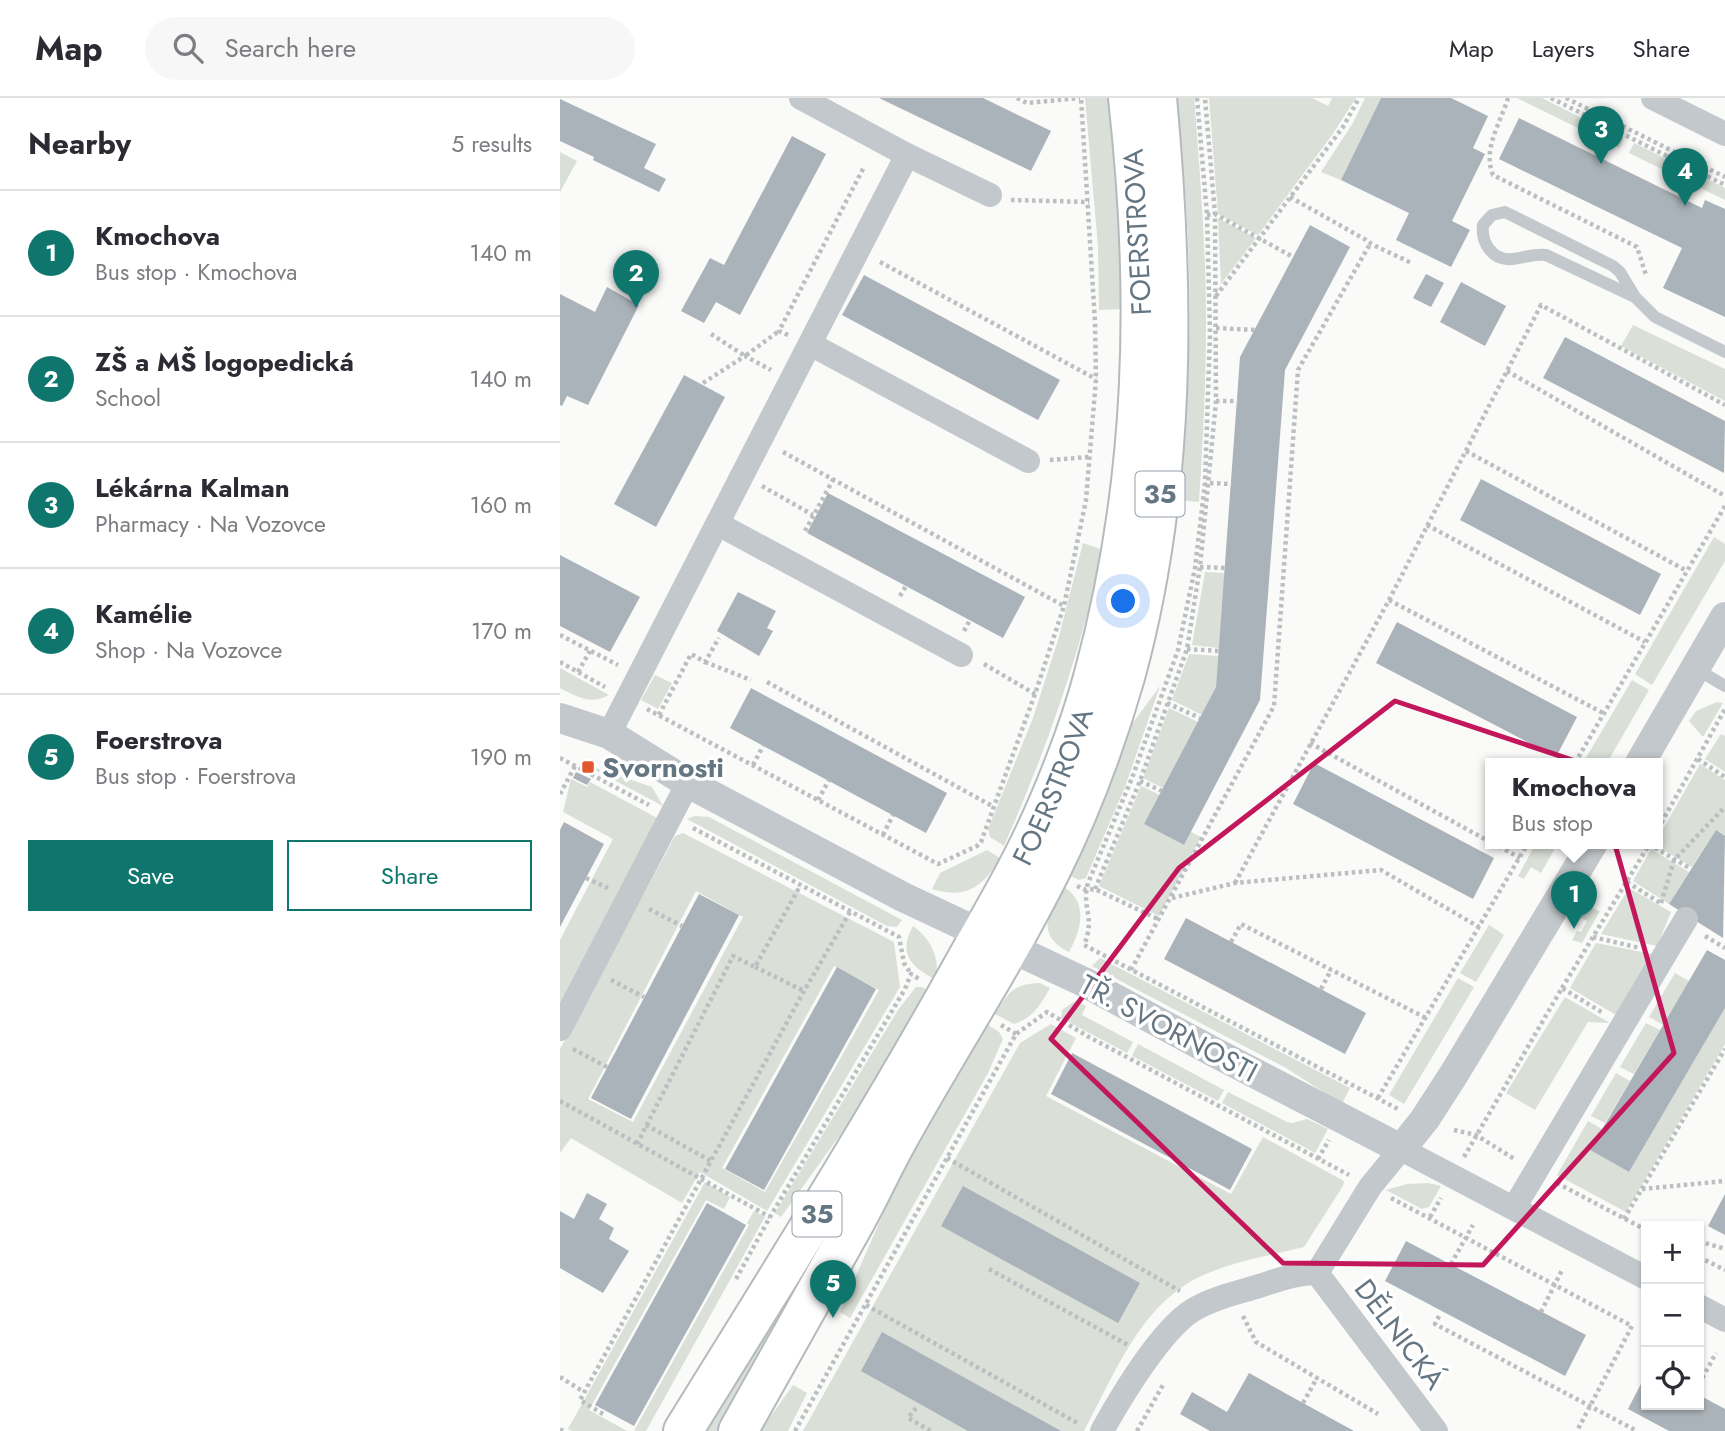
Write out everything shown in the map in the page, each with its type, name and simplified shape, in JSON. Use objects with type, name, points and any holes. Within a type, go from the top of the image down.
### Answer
[{"type":"main road","name":"FOERSTROVA","points":[[738,1431],[855,1223],[994,940],[1068,751],[1094,675],[1122,550],[1134,470],[1139,409],[1142,293],[1129,98]]},
{"type":"main road","name":"FOERSTROVA","points":[[683,1431],[837,1182],[994,940],[1050,873],[1090,779],[1124,681],[1149,568],[1163,463],[1170,320],[1167,219],[1157,98]]},
{"type":"street","points":[[801,98],[907,155],[990,195]]},
{"type":"street","points":[[1653,98],[1725,134]]},
{"type":"street","points":[[560,696],[609,734],[907,155]]},
{"type":"street","points":[[810,344],[1028,461]]},
{"type":"street","points":[[718,524],[970,658]]},
{"type":"street","points":[[1643,758],[1725,617]]},
{"type":"street","name":"TŘ. SVORNOSTI","points":[[560,719],[609,734],[688,783],[903,897],[1084,982],[1641,1275]]},
{"type":"street","points":[[566,1039],[591,970],[688,783]]},
{"type":"street","points":[[1091,1428],[1164,1336],[1184,1317],[1206,1303],[1220,1298],[1294,1276],[1317,1273],[1368,1189],[1425,1119],[1454,1074],[1589,849]]},
{"type":"street","points":[[1514,1208],[1686,919]]},
{"type":"street","name":"DĚLNICKÁ","points":[[1317,1273],[1436,1431]]},
{"type":"street","points":[[1704,1309],[1725,1320]]},
{"type":"lane","points":[[1635,297],[1546,255],[1533,254],[1506,259],[1495,255],[1485,245],[1483,225],[1492,215],[1505,212],[1613,266],[1620,272],[1635,297],[1655,317],[1725,352]]},
{"type":"lane","points":[[1695,668],[1725,686]]},
{"type":"path","points":[[640,705],[938,864],[981,842],[1064,606],[1086,500],[1096,379],[1089,202],[1080,98],[1027,103],[1017,98]]},
{"type":"path","points":[[1095,889],[1140,781],[1187,649],[1200,567],[1216,401],[1215,214],[1205,98]]},
{"type":"path","points":[[1210,300],[1217,296],[1343,127],[1359,98]]},
{"type":"path","points":[[1493,175],[1490,168],[1492,142],[1508,98]]},
{"type":"path","points":[[1550,98],[1664,148],[1725,185]]},
{"type":"path","points":[[1566,98],[1725,177]]},
{"type":"path","points":[[704,383],[779,331],[864,167]]},
{"type":"path","points":[[990,195],[1019,201],[1089,202]]},
{"type":"path","points":[[1290,197],[1370,244],[1411,263]]},
{"type":"path","points":[[1206,215],[1215,214],[1293,257]]},
{"type":"path","points":[[1131,970],[1274,706],[1298,370],[1370,244]]},
{"type":"path","points":[[858,250],[1096,379]]},
{"type":"path","points":[[1235,883],[1389,600],[1541,305],[1725,405]]},
{"type":"path","points":[[1216,328],[1255,330]]},
{"type":"path","points":[[779,331],[810,344]]},
{"type":"path","points":[[711,334],[773,371]]},
{"type":"path","points":[[1507,371],[1725,496]]},
{"type":"path","points":[[1216,401],[1238,401]]},
{"type":"path","points":[[760,441],[834,478],[1064,606]]},
{"type":"path","points":[[1466,451],[1687,571]]},
{"type":"path","points":[[1028,461],[1089,457]]},
{"type":"path","points":[[805,531],[834,478]]},
{"type":"path","points":[[756,483],[813,515]]},
{"type":"path","points":[[1210,483],[1232,484]]},
{"type":"path","points":[[1577,758],[1725,506]]},
{"type":"path","points":[[1427,525],[1645,642]]},
{"type":"path","points":[[1200,567],[1225,568]]},
{"type":"path","points":[[1389,600],[1603,713]]},
{"type":"path","points":[[560,635],[622,667]]},
{"type":"path","points":[[705,662],[719,638]]},
{"type":"path","points":[[1187,649],[1219,651]]},
{"type":"path","points":[[579,672],[590,651]]},
{"type":"path","points":[[659,715],[691,654],[751,680]]},
{"type":"path","points":[[970,658],[1035,694]]},
{"type":"path","points":[[560,662],[610,689]]},
{"type":"path","points":[[767,682],[994,807]]},
{"type":"path","points":[[1167,703],[1200,718]]},
{"type":"path","points":[[1663,820],[1725,709]]},
{"type":"path","points":[[1717,725],[1725,730]]},
{"type":"path","points":[[1310,743],[1485,840]]},
{"type":"path","points":[[753,765],[763,746]]},
{"type":"path","points":[[560,758],[652,807]]},
{"type":"path","points":[[1698,760],[1725,777]]},
{"type":"path","points":[[560,794],[575,766]]},
{"type":"path","points":[[818,800],[829,780]]},
{"type":"path","points":[[1140,781],[1162,791]]},
{"type":"path","points":[[1627,882],[1661,903],[1675,860],[1725,807]]},
{"type":"path","points":[[883,835],[893,815]]},
{"type":"path","points":[[682,822],[899,937],[904,963],[911,974],[925,982]]},
{"type":"path","points":[[1503,849],[1520,858]]},
{"type":"path","points":[[1378,1098],[1525,849]]},
{"type":"path","points":[[1462,1161],[1646,849]]},
{"type":"path","points":[[1657,849],[1691,869]]},
{"type":"path","points":[[1172,898],[1235,883],[1381,870],[1479,927]]},
{"type":"path","points":[[586,878],[618,893]]},
{"type":"path","points":[[755,967],[800,886]]},
{"type":"path","points":[[1160,920],[1095,889],[1086,890],[1085,901],[1091,923],[1084,945],[1398,1109]]},
{"type":"path","points":[[639,904],[682,926]]},
{"type":"path","points":[[603,1413],[580,1400],[850,912]]},
{"type":"path","points":[[1231,942],[1241,924],[1426,1018]]},
{"type":"path","points":[[1593,937],[1664,954]]},
{"type":"path","points":[[637,1144],[733,956],[804,991]]},
{"type":"path","points":[[591,970],[644,997]]},
{"type":"path","points":[[1321,989],[1331,970]]},
{"type":"path","points":[[731,1288],[769,1217],[905,989],[911,974]]},
{"type":"path","points":[[1562,988],[1622,1024]]},
{"type":"path","points":[[795,1431],[1016,1034],[1047,1012],[1088,1037],[1318,1159],[1368,1189],[1389,1196],[1430,1217],[1632,1326],[1577,1431]]},
{"type":"path","points":[[566,1039],[607,1067]]},
{"type":"path","points":[[1624,1219],[1725,1049]]},
{"type":"path","points":[[560,1101],[769,1217]]},
{"type":"path","points":[[646,1125],[711,1161]]},
{"type":"path","points":[[1454,1130],[1476,1135],[1535,1172],[1641,1228]]},
{"type":"path","points":[[1318,1159],[1333,1133]]},
{"type":"path","points":[[947,1158],[1184,1293]]},
{"type":"path","points":[[1642,1189],[1725,1181]]},
{"type":"path","points":[[1430,1217],[1447,1188]]},
{"type":"path","points":[[1451,1264],[1473,1225]]},
{"type":"path","points":[[1704,1243],[1725,1249]]},
{"type":"path","points":[[1704,1259],[1725,1270]]},
{"type":"path","points":[[989,1269],[1135,1348]]},
{"type":"path","points":[[1541,1312],[1562,1269]]},
{"type":"path","points":[[866,1305],[1091,1428]]},
{"type":"path","points":[[1231,1320],[1254,1314]]},
{"type":"path","points":[[1243,1316],[1256,1342],[1378,1414]]},
{"type":"path","points":[[1439,1316],[1435,1324],[1637,1431]]},
{"type":"path","points":[[1704,1375],[1716,1353]]},
{"type":"path","points":[[1137,1431],[1169,1376]]},
{"type":"path","points":[[560,1377],[584,1392]]},
{"type":"path","points":[[1303,1403],[1317,1378]]},
{"type":"path","points":[[916,1408],[908,1418],[931,1431]]},
{"type":"highlighted area","points":[[1395,701],[1593,767],[1674,1053],[1483,1265],[1283,1263],[1051,1039],[1179,868]]},
{"type":"shaded area","points":[[1085,98],[1108,98],[1119,214],[1121,309],[1099,310],[1098,247]]},
{"type":"shaded area","points":[[1176,98],[1194,98],[1202,210],[1206,344],[1199,502],[1179,500],[1187,401],[1190,303],[1186,202]]},
{"type":"shaded area","points":[[1209,98],[1312,98],[1328,106],[1332,98],[1356,98],[1258,235],[1218,214]]},
{"type":"shaded area","points":[[1365,98],[1381,98],[1341,180],[1321,172],[1353,123]]},
{"type":"shaded area","points":[[1517,98],[1542,98],[1623,139],[1619,148]]},
{"type":"shaded area","points":[[1634,143],[1725,188],[1725,200],[1629,153]]},
{"type":"shaded area","points":[[560,152],[577,161],[560,192]]},
{"type":"shaded area","points":[[1218,218],[1256,238],[1221,284]]},
{"type":"shaded area","points":[[1633,325],[1725,369],[1725,401],[1621,346]]},
{"type":"shaded area","points":[[1714,537],[1725,544],[1725,561],[1652,685],[1635,674]]},
{"type":"shaded area","points":[[1083,543],[1103,550],[1094,589],[1061,700],[1004,846],[990,837],[988,829],[1033,718],[1058,640]]},
{"type":"shaded area","points":[[1205,572],[1225,573],[1219,648],[1192,645]]},
{"type":"shaded area","points":[[1189,654],[1219,656],[1216,687],[1202,715],[1172,700]]},
{"type":"shaded area","points":[[560,668],[609,695],[590,700],[560,688]]},
{"type":"shaded area","points":[[655,675],[672,683],[658,709],[641,700]]},
{"type":"shaded area","points":[[1632,680],[1649,690],[1610,758],[1586,758]]},
{"type":"shaded area","points":[[1160,686],[1125,787],[1086,878],[1079,880],[1066,874],[1118,743]]},
{"type":"shaded area","points":[[1717,702],[1723,703],[1703,737],[1689,721],[1696,711]]},
{"type":"shaded area","points":[[1169,708],[1198,722],[1163,788],[1143,778]]},
{"type":"shaded area","points":[[1721,734],[1725,736],[1725,772],[1705,759]]},
{"type":"shaded area","points":[[1700,764],[1725,780],[1725,836],[1716,830],[1692,867],[1662,849],[1663,829]]},
{"type":"shaded area","points":[[591,768],[652,787],[663,806]]},
{"type":"shaded area","points":[[571,779],[587,787],[590,782],[659,819],[560,1009],[560,940],[613,839],[563,812]]},
{"type":"shaded area","points":[[1141,786],[1160,795],[1144,824],[1184,845],[1191,832],[1201,837],[1159,916],[1099,886]]},
{"type":"shaded area","points":[[695,816],[709,817],[902,920],[897,927],[887,926],[687,819]]},
{"type":"shaded area","points":[[683,833],[894,942],[900,987],[767,1211],[700,1172],[682,1203],[571,1138],[560,1153],[560,1049],[675,836]],"holes":[[[696,891],[743,917],[633,1122],[588,1099]],[[834,966],[879,990],[765,1192],[722,1168]]]},
{"type":"shaded area","points":[[1533,849],[1555,849],[1541,873],[1531,867],[1524,879],[1518,876]]},
{"type":"shaded area","points":[[1651,849],[1689,872],[1669,904],[1633,881]]},
{"type":"shaded area","points":[[987,850],[1000,858],[987,876],[973,888],[955,893],[932,889],[940,873]]},
{"type":"shaded area","points":[[1061,885],[1070,891],[1079,907],[1080,924],[1069,952],[1051,938],[1048,930],[1049,914]]},
{"type":"shaded area","points":[[1629,888],[1671,912],[1657,946],[1601,934]]},
{"type":"shaded area","points":[[1582,904],[1600,911],[1582,943],[1572,940],[1577,931],[1581,932],[1587,921],[1576,915]]},
{"type":"shaded area","points":[[1489,925],[1504,935],[1476,982],[1460,973]]},
{"type":"shaded area","points":[[913,926],[925,937],[933,950],[937,964],[936,980],[914,965],[907,952],[908,936]]},
{"type":"shaded area","points":[[1596,943],[1653,954],[1616,1015],[1570,988]]},
{"type":"shaded area","points":[[1100,958],[1350,1088],[1342,1104],[1286,1068],[1092,966]]},
{"type":"shaded area","points":[[1675,973],[1689,981],[1663,1025],[1649,1017]]},
{"type":"shaded area","points":[[1458,978],[1474,987],[1404,1104],[1389,1095]]},
{"type":"shaded area","points":[[1040,983],[1050,988],[1040,1005],[1026,1018],[1014,1024],[995,1014],[1004,1000],[1018,987]]},
{"type":"shaded area","points":[[916,987],[922,987],[931,993],[876,1085],[781,1217],[775,1213],[898,1010]]},
{"type":"shaded area","points":[[1565,997],[1610,1023],[1588,1022],[1535,1110],[1506,1093]]},
{"type":"shaded area","points":[[1075,1001],[1086,1006],[1082,1015],[1133,1042],[1127,1053],[1061,1018],[1062,1010]]},
{"type":"shaded area","points":[[1725,1008],[1725,1044],[1626,1212],[1557,1175],[1588,1121],[1602,1129],[1590,1150],[1629,1172]]},
{"type":"shaded area","points":[[1646,1023],[1660,1030],[1634,1074],[1620,1067]]},
{"type":"shaded area","points":[[1051,1024],[1076,1038],[1046,1096],[1231,1194],[1263,1137],[1344,1181],[1343,1186],[1304,1247],[1211,1272],[1187,1284],[1167,1299],[1149,1318],[1120,1361],[1084,1431],[803,1431],[1020,1043]]},
{"type":"shaded area","points":[[988,1025],[999,1032],[1003,1039],[988,1073],[850,1318],[840,1312],[903,1169]]},
{"type":"shaded area","points":[[1138,1044],[1224,1090],[1218,1101],[1132,1056]]},
{"type":"shaded area","points":[[1616,1073],[1630,1081],[1605,1123],[1591,1116]]},
{"type":"shaded area","points":[[1228,1092],[1287,1122],[1307,1119],[1328,1129],[1315,1153],[1222,1103]]},
{"type":"shaded area","points":[[705,1182],[730,1197],[724,1209],[706,1200],[589,1410],[627,1431],[568,1429]]},
{"type":"shaded area","points":[[1428,1183],[1441,1186],[1429,1207],[1422,1209],[1386,1190],[1407,1184]]},
{"type":"shaded area","points":[[842,1210],[720,1431],[700,1431]]},
{"type":"shaded area","points":[[754,1211],[765,1217],[646,1431],[634,1431],[749,1225],[747,1223]]},
{"type":"shaded area","points":[[793,1385],[807,1393],[788,1431],[760,1431]]},
{"type":"building","points":[[879,98],[983,98],[1051,131],[1031,171]]},
{"type":"building","points":[[1381,98],[1451,98],[1488,116],[1473,148],[1485,154],[1452,221],[1470,230],[1451,267],[1396,240],[1409,213],[1341,180]]},
{"type":"building","points":[[560,99],[656,144],[644,168],[666,179],[659,192],[560,141]]},
{"type":"building","points":[[1519,118],[1702,208],[1705,200],[1725,209],[1725,317],[1663,288],[1682,248],[1499,159]]},
{"type":"building","points":[[792,136],[826,154],[740,315],[716,302],[704,323],[681,311],[710,258],[724,265]]},
{"type":"building","points":[[1310,225],[1350,247],[1285,370],[1260,700],[1184,845],[1144,824],[1216,687],[1240,357]]},
{"type":"building","points":[[1426,274],[1444,283],[1431,307],[1413,298]]},
{"type":"building","points":[[864,275],[1060,380],[1038,420],[842,315]]},
{"type":"building","points":[[1461,282],[1506,306],[1485,346],[1440,322]]},
{"type":"building","points":[[607,287],[639,305],[588,405],[567,396],[562,406],[560,294],[595,312]]},
{"type":"building","points":[[1565,337],[1725,421],[1724,473],[1543,378]]},
{"type":"building","points":[[684,375],[725,397],[656,527],[614,504]]},
{"type":"building","points":[[1481,479],[1661,574],[1640,615],[1460,520]]},
{"type":"building","points":[[828,493],[1025,597],[1003,638],[807,533]]},
{"type":"building","points":[[560,555],[640,597],[610,652],[560,626]]},
{"type":"building","points":[[738,592],[776,611],[767,628],[773,631],[759,656],[717,631]]},
{"type":"building","points":[[1397,622],[1577,717],[1556,757],[1376,663]]},
{"type":"building","points":[[751,688],[947,793],[926,833],[730,728]]},
{"type":"building","points":[[1314,763],[1494,858],[1473,899],[1293,804]]},
{"type":"building","points":[[576,772],[591,779],[587,785],[573,778]]},
{"type":"building","points":[[564,822],[604,844],[560,927],[560,830]]},
{"type":"building","points":[[1716,830],[1725,836],[1723,938],[1669,904]]},
{"type":"building","points":[[699,894],[739,915],[631,1119],[591,1098]]},
{"type":"building","points":[[1186,918],[1366,1013],[1345,1054],[1164,959]]},
{"type":"building","points":[[1707,950],[1725,960],[1725,1008],[1629,1172],[1590,1150]]},
{"type":"building","points":[[837,967],[876,989],[764,1190],[725,1169]]},
{"type":"building","points":[[1072,1053],[1252,1149],[1230,1190],[1051,1094]]},
{"type":"building","points":[[963,1186],[1140,1283],[1118,1323],[941,1226]]},
{"type":"building","points":[[587,1193],[607,1204],[599,1219],[614,1228],[609,1239],[629,1251],[603,1293],[560,1268],[560,1211],[574,1219]]},
{"type":"building","points":[[1725,1194],[1725,1235],[1708,1226]]},
{"type":"building","points":[[707,1203],[746,1225],[634,1426],[595,1405]]},
{"type":"building","points":[[1406,1241],[1586,1335],[1565,1376],[1385,1281]]},
{"type":"building","points":[[882,1332],[1061,1431],[968,1431],[861,1371]]},
{"type":"building","points":[[1249,1373],[1354,1431],[1210,1431],[1180,1414],[1192,1392],[1227,1412]]},
{"type":"building","points":[[1641,1384],[1641,1410],[1704,1410],[1704,1398],[1725,1409],[1725,1431],[1669,1431],[1628,1409]]},
{"type":"place","name":"Lékárna Kalman","points":[[1601,164]]},
{"type":"place","name":"Kamélie","points":[[1685,206]]},
{"type":"place","name":"ZŠ a MŠ logopedická","points":[[636,308]]},
{"type":"place","name":"Svornosti","points":[[588,767]]},
{"type":"place","name":"Kmochova","points":[[1574,929]]},
{"type":"place","name":"Foerstrova","points":[[833,1318]]}]
